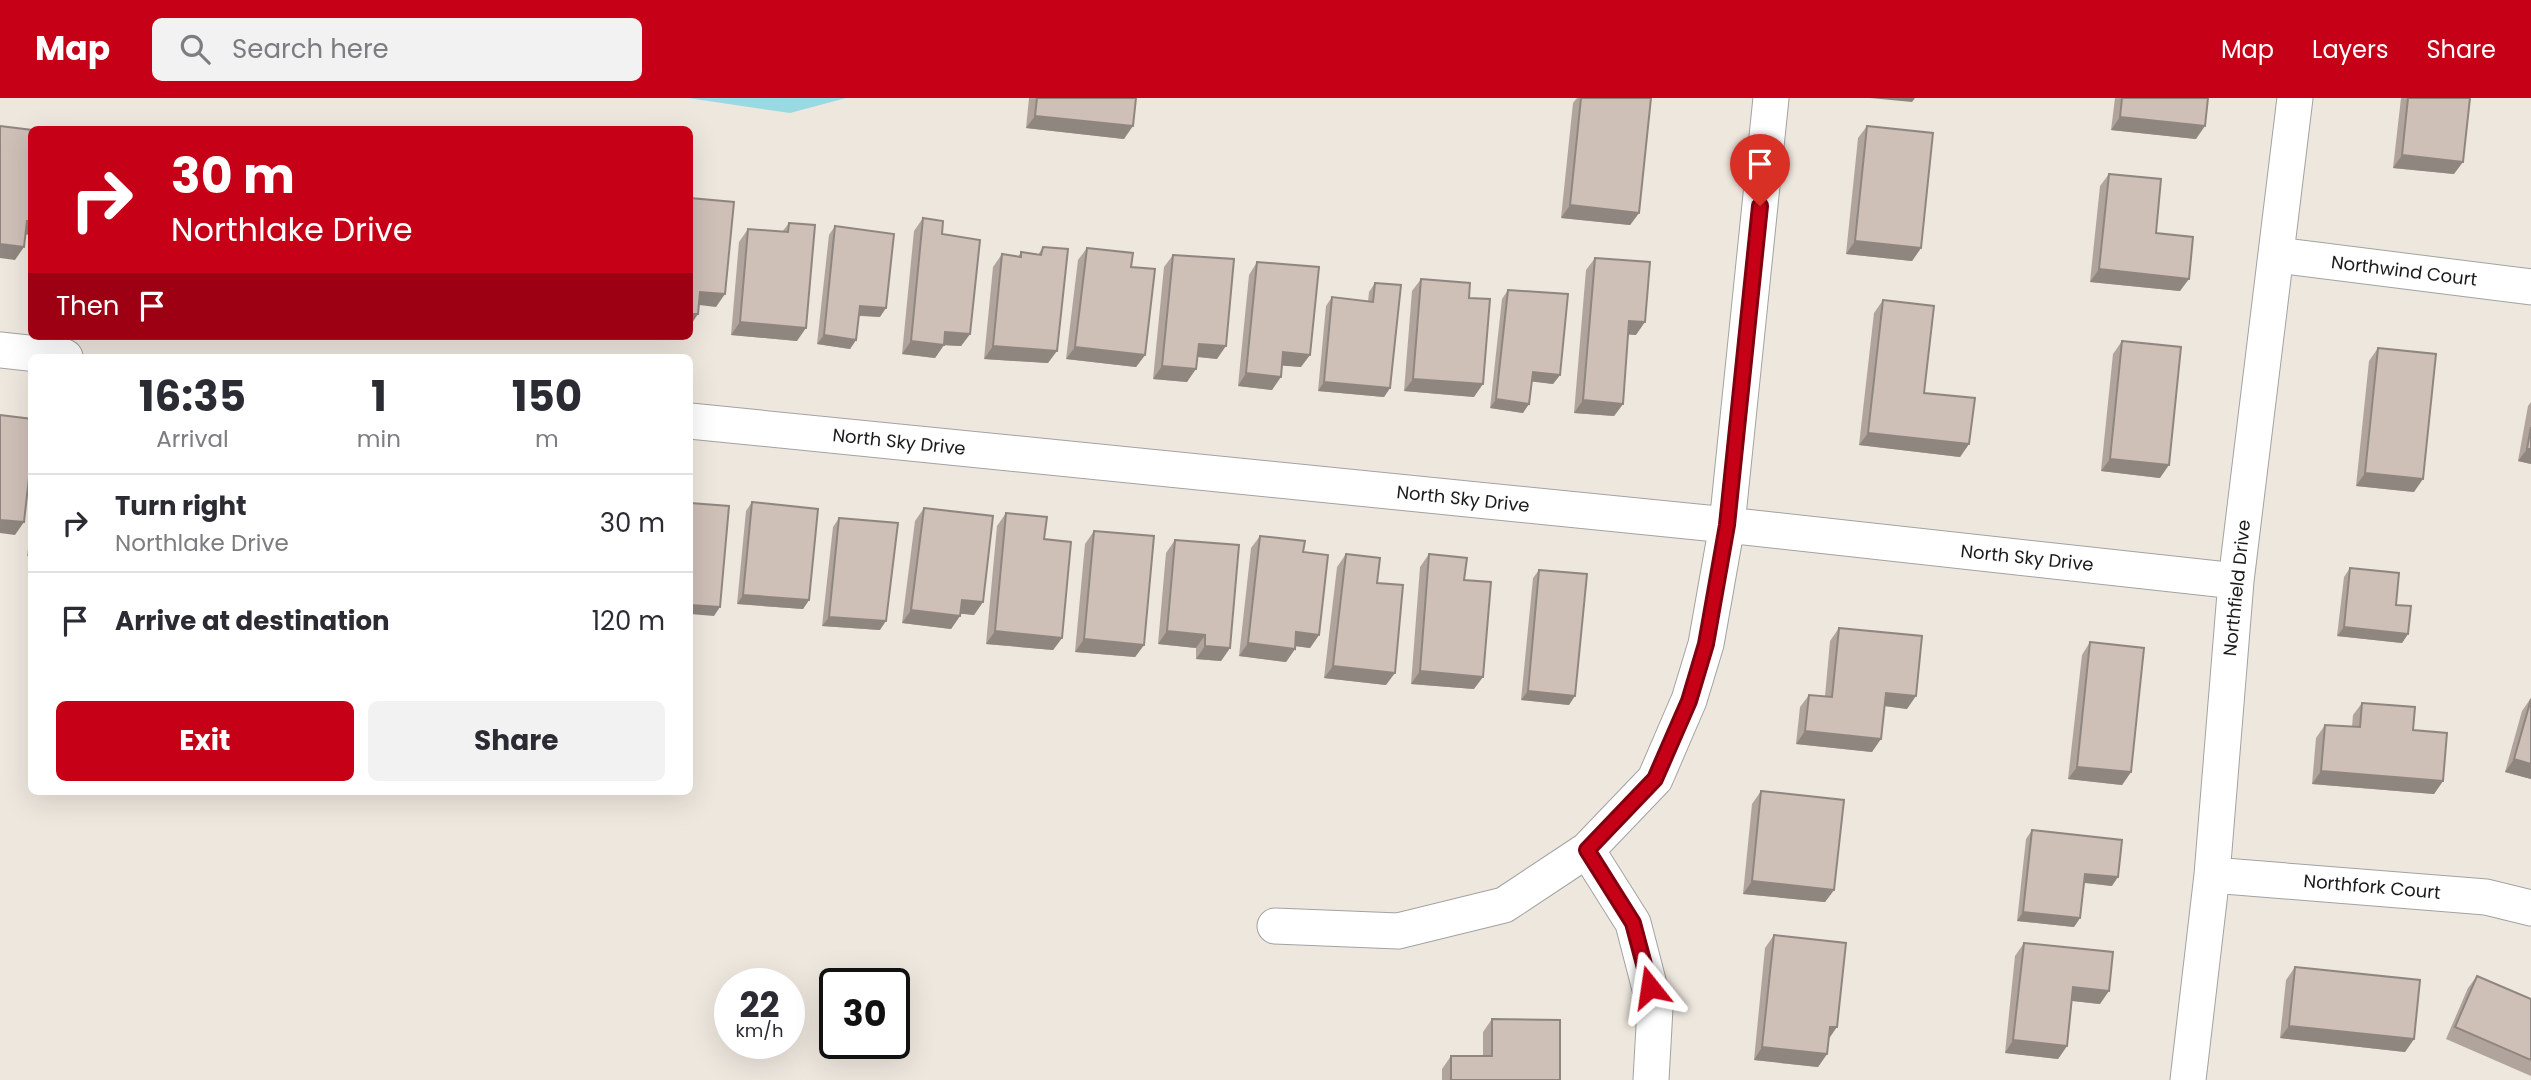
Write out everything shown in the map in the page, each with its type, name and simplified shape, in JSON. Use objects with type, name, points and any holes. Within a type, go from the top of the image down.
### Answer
[{"type":"street","points":[[1275,926],[1398,931],[1504,905],[1587,850],[1655,779],[1689,701],[1706,644],[1727,525],[1771,98]]},
{"type":"street","name":"Northfield Drive","points":[[2188,1080],[2212,874],[2236,581],[2295,98]]},
{"type":"street","name":"Northwind Court","points":[[2277,255],[2531,287]]},
{"type":"street","points":[[0,350],[37,354]]},
{"type":"street","name":"North Sky Drive","points":[[693,421],[1727,525],[2236,581]]},
{"type":"street","points":[[1587,850],[1633,923],[1655,1008],[1651,1080]]},
{"type":"street","name":"Northfork Court","points":[[2212,874],[2486,897],[2531,908]]},
{"type":"water","points":[[688,98],[846,98],[790,113]]},
{"type":"building","points":[[1037,98],[1136,98],[1133,126],[1035,116]]},
{"type":"building","points":[[1581,98],[1651,98],[1639,213],[1570,205]]},
{"type":"building","points":[[2122,98],[2208,98],[2205,126],[2120,117]]},
{"type":"building","points":[[2408,98],[2470,98],[2463,162],[2402,155]]},
{"type":"building","points":[[0,126],[28,130],[28,221],[24,247],[0,244]]},
{"type":"building","points":[[1867,126],[1933,133],[1921,248],[1855,241]]},
{"type":"building","points":[[2109,174],[2161,179],[2156,233],[2193,237],[2189,279],[2099,269]]},
{"type":"building","points":[[693,198],[734,202],[725,294],[700,292],[698,314],[693,314]]},
{"type":"building","points":[[923,218],[943,221],[942,234],[980,240],[970,334],[945,332],[944,345],[911,341]]},
{"type":"building","points":[[789,223],[815,225],[806,328],[740,322],[748,229],[788,232]]},
{"type":"building","points":[[835,226],[894,234],[886,308],[860,306],[856,340],[824,335]]},
{"type":"building","points":[[1043,247],[1068,249],[1057,351],[993,346],[1002,254],[1021,257],[1021,252],[1041,255]]},
{"type":"building","points":[[1087,248],[1133,253],[1131,267],[1155,269],[1145,355],[1075,347]]},
{"type":"building","points":[[1173,255],[1234,259],[1226,346],[1199,344],[1196,369],[1162,366]]},
{"type":"building","points":[[1595,258],[1650,262],[1645,322],[1629,321],[1623,404],[1583,400]]},
{"type":"building","points":[[1257,262],[1319,267],[1310,355],[1283,352],[1281,377],[1246,373]]},
{"type":"building","points":[[1421,279],[1470,283],[1469,298],[1490,299],[1483,384],[1413,379]]},
{"type":"building","points":[[1375,283],[1401,285],[1390,388],[1324,382],[1332,297],[1373,302]]},
{"type":"building","points":[[1508,290],[1568,294],[1560,375],[1533,372],[1529,404],[1496,399]]},
{"type":"building","points":[[1883,300],[1934,306],[1924,393],[1975,398],[1969,444],[1868,433]]},
{"type":"building","points":[[2122,341],[2181,347],[2169,465],[2110,459]]},
{"type":"building","points":[[2378,348],[2436,354],[2423,479],[2365,473]]},
{"type":"building","points":[[0,415],[28,418],[28,486],[24,522],[0,520]]},
{"type":"building","points":[[2531,427],[2531,449],[2527,449]]},
{"type":"building","points":[[752,502],[818,509],[809,600],[743,595]]},
{"type":"building","points":[[693,503],[729,506],[720,607],[693,605]]},
{"type":"building","points":[[924,508],[993,516],[983,602],[962,600],[960,616],[911,610]]},
{"type":"building","points":[[1006,513],[1047,517],[1044,539],[1071,542],[1062,638],[995,631]]},
{"type":"building","points":[[839,518],[898,523],[886,621],[829,617]]},
{"type":"building","points":[[1094,531],[1154,536],[1144,645],[1084,639]]},
{"type":"building","points":[[1260,536],[1305,541],[1303,552],[1328,555],[1319,635],[1296,632],[1295,649],[1248,643]]},
{"type":"building","points":[[1175,540],[1239,545],[1230,648],[1205,646],[1205,635],[1167,631]]},
{"type":"building","points":[[1346,554],[1380,558],[1377,583],[1403,585],[1395,673],[1333,666]]},
{"type":"building","points":[[1429,554],[1467,558],[1464,580],[1491,582],[1483,677],[1420,671]]},
{"type":"building","points":[[2350,568],[2399,573],[2396,605],[2411,606],[2408,634],[2344,627]]},
{"type":"building","points":[[1539,570],[1587,574],[1575,696],[1528,691]]},
{"type":"building","points":[[1839,628],[1922,636],[1916,696],[1886,693],[1881,739],[1805,731],[1809,695],[1832,697]]},
{"type":"building","points":[[2090,642],[2144,648],[2131,772],[2077,767]]},
{"type":"building","points":[[2531,699],[2531,764],[2514,759]]},
{"type":"building","points":[[2362,703],[2415,707],[2413,730],[2447,733],[2443,781],[2321,771],[2325,725],[2360,727]]},
{"type":"building","points":[[1761,791],[1844,800],[1834,890],[1752,881]]},
{"type":"building","points":[[2032,830],[2122,840],[2118,877],[2085,874],[2080,918],[2023,912]]},
{"type":"building","points":[[1774,935],[1846,943],[1837,1027],[1830,1027],[1827,1054],[1762,1047]]},
{"type":"building","points":[[2024,943],[2113,952],[2109,991],[2073,987],[2067,1046],[2013,1040]]},
{"type":"building","points":[[2295,967],[2420,980],[2414,1039],[2289,1026]]},
{"type":"building","points":[[2477,976],[2531,999],[2531,1060],[2455,1027]]},
{"type":"building","points":[[1492,1019],[1560,1020],[1560,1080],[1451,1080],[1451,1056],[1492,1056]]},
{"type":"route","points":[[1650,987],[1633,923],[1587,850],[1655,779],[1689,701],[1706,644],[1727,525],[1760,206]]}]
